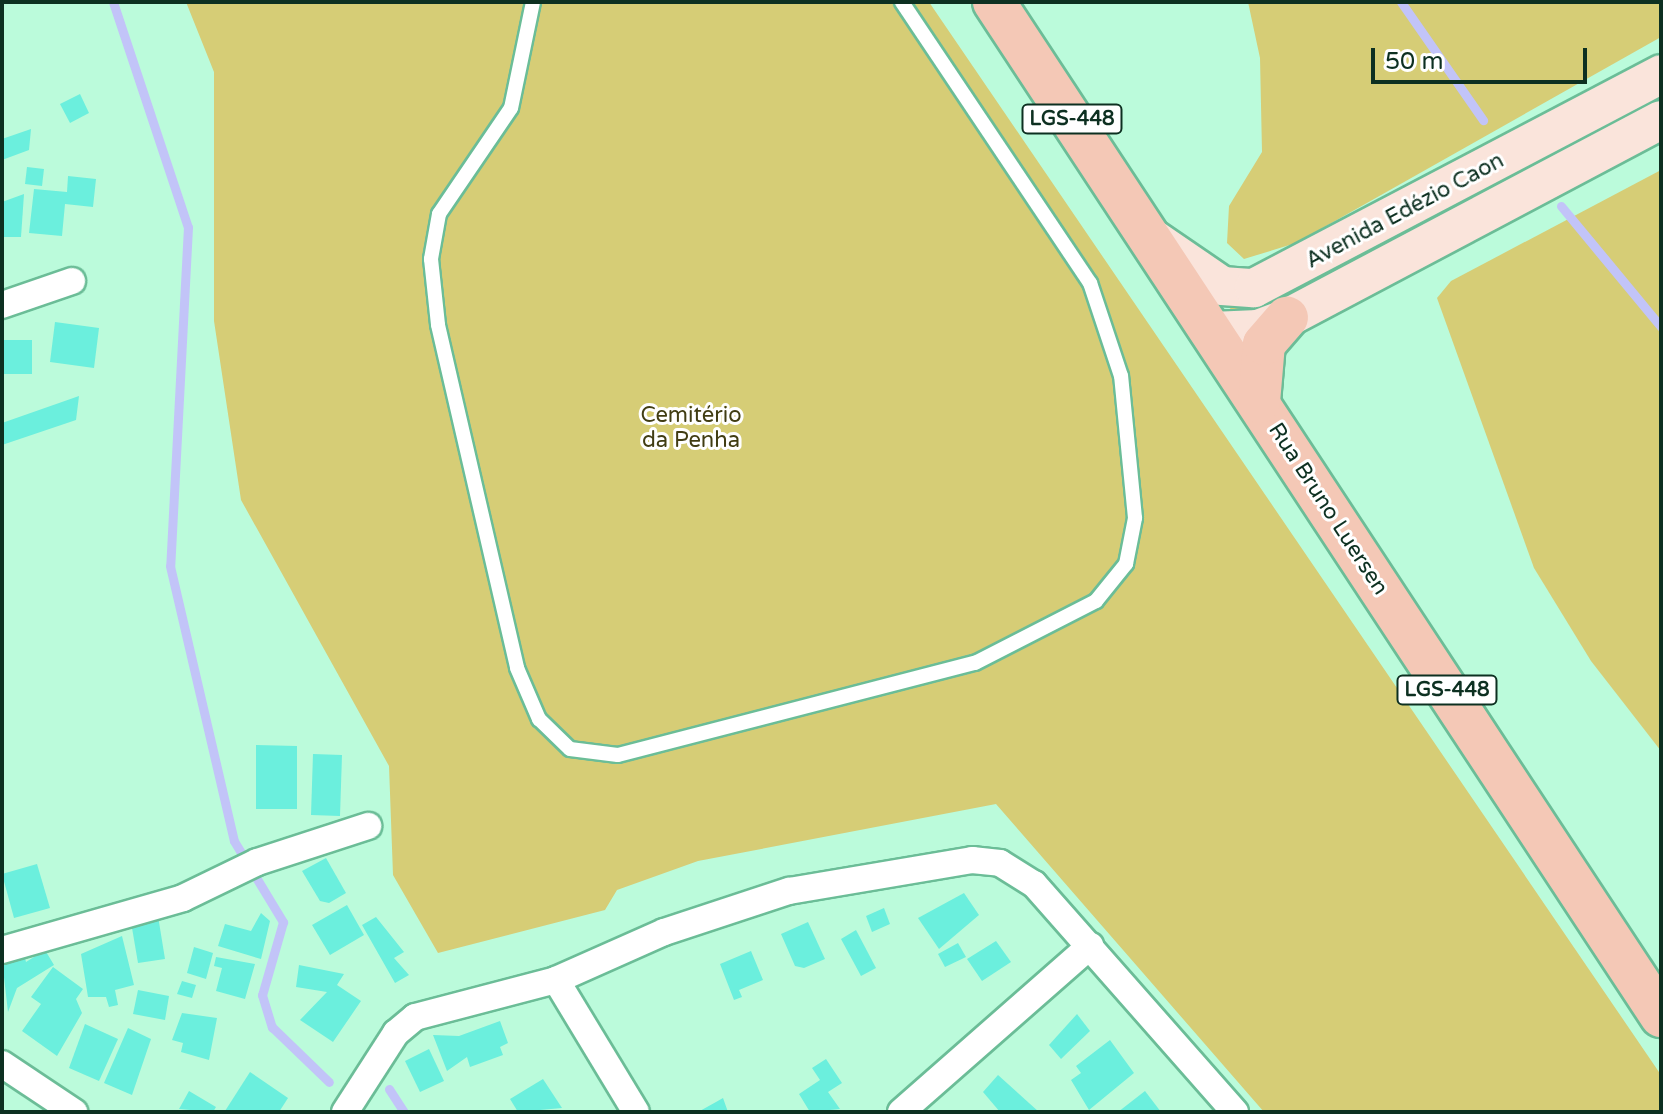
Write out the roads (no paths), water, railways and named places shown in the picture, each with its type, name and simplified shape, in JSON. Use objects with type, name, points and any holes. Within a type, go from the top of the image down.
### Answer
[{"type":"main road","name":"Rua Bruno Luersen","points":[[994,2],[1661,1016]]},
{"type":"main road","name":"Avenida Edézio Caon","points":[[1150,237],[1222,286],[1254,288],[1661,74]]},
{"type":"main road","name":"Avenida Edézio Caon","points":[[1212,331],[1258,329],[1287,318],[1661,120]]},
{"type":"main road","points":[[1259,402],[1264,344],[1287,318]]},
{"type":"street","points":[[2,305],[72,281]]},
{"type":"street","points":[[2,950],[183,898],[246,867],[368,826]]},
{"type":"street","points":[[345,1112],[396,1033],[439,1008],[556,980],[676,928],[789,891],[924,866],[1000,863],[1034,884],[1235,1112]]},
{"type":"street","points":[[901,1112],[1090,946]]},
{"type":"street","points":[[556,980],[636,1112]]},
{"type":"street","points":[[2,1064],[74,1112]]},
{"type":"lane","points":[[533,2],[511,108],[439,214],[431,259],[438,325],[517,668],[539,719],[570,749],[618,755],[975,663],[1096,601],[1126,564],[1135,518],[1121,376],[1090,283],[902,2]]},
{"type":"waterway","points":[[113,2],[188,227],[170,566],[234,841],[283,922],[262,995],[272,1027],[329,1082]]},
{"type":"waterway","points":[[1401,2],[1483,120]]},
{"type":"waterway","points":[[1561,206],[1661,327]]},
{"type":"waterway","points":[[389,1089],[404,1112]]},
{"type":"park label","name":"Cemitério da Penha","points":[[691,428]]}]
